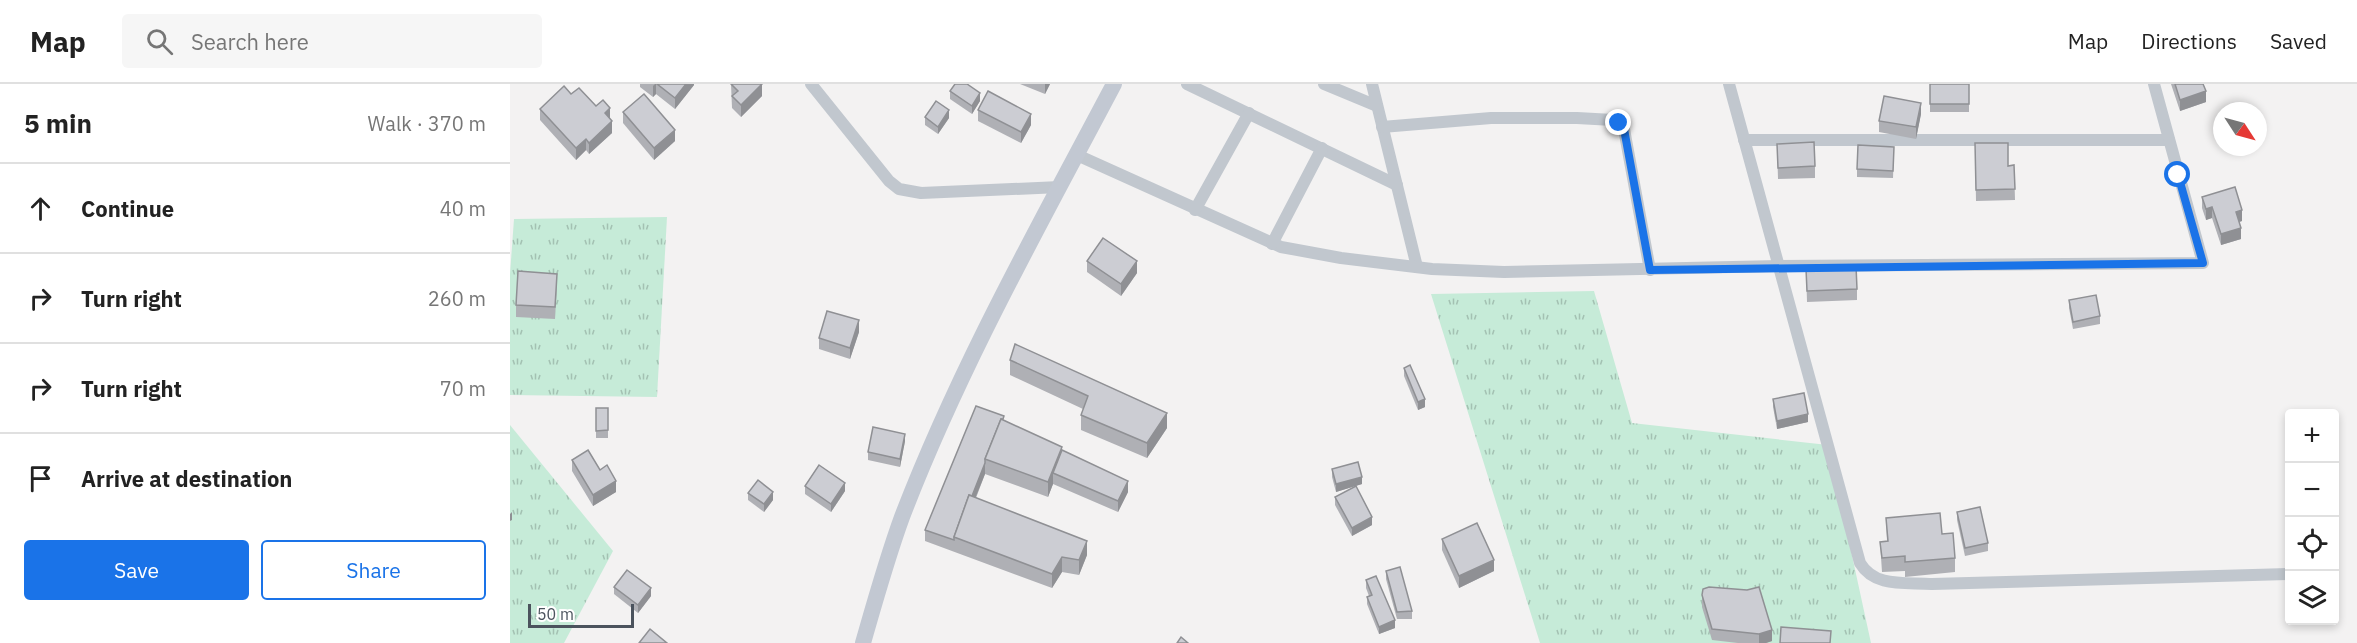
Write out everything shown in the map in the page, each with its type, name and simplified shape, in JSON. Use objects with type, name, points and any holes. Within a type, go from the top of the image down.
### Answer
[{"type":"main road","points":[[863,643],[901,519],[923,465],[994,310],[1114,84]]},
{"type":"street","points":[[811,84],[889,181],[899,189],[921,193],[1060,187]]},
{"type":"street","points":[[1187,84],[1397,185]]},
{"type":"street","points":[[1324,84],[1377,106]]},
{"type":"street","points":[[1372,84],[1417,267]]},
{"type":"street","points":[[1729,84],[1860,563],[1866,573],[1874,579],[1932,584],[2285,574]]},
{"type":"street","points":[[1077,155],[1272,244],[1341,258],[1417,267],[1504,272],[2203,263],[2154,84]]},
{"type":"street","points":[[1195,210],[1249,113]]},
{"type":"street","points":[[1382,127],[1491,118],[1577,118],[1613,120],[1619,123],[1624,129],[1650,270]]},
{"type":"street","points":[[1744,140],[2169,140]]},
{"type":"street","points":[[1272,244],[1322,148]]},
{"type":"green space","points":[[667,217],[657,397],[510,395],[510,274],[514,219]]},
{"type":"green space","points":[[1594,291],[1632,423],[1828,445],[1871,643],[1540,643],[1431,294]]},
{"type":"green space","points":[[510,425],[613,551],[564,643],[510,643]]},
{"type":"building","points":[[657,84],[686,84],[675,98]]},
{"type":"building","points":[[731,84],[762,84],[741,105],[732,96],[738,91]]},
{"type":"building","points":[[955,84],[967,84],[980,93],[972,106],[950,91]]},
{"type":"building","points":[[1930,84],[1969,84],[1969,104],[1930,104]]},
{"type":"building","points":[[2175,84],[2203,84],[2206,91],[2180,100]]},
{"type":"building","points":[[564,86],[571,94],[579,88],[596,106],[603,100],[610,108],[605,113],[612,121],[589,143],[586,139],[576,148],[540,109]]},
{"type":"building","points":[[988,91],[1031,114],[1021,132],[978,110]]},
{"type":"building","points":[[644,94],[675,130],[654,148],[623,112]]},
{"type":"building","points":[[1884,96],[1921,103],[1916,127],[1879,121]]},
{"type":"building","points":[[936,101],[949,110],[938,127],[925,117]]},
{"type":"building","points":[[1814,142],[1815,166],[1778,168],[1777,144]]},
{"type":"building","points":[[1975,143],[2008,143],[2008,166],[2014,165],[2015,189],[1976,190]]},
{"type":"building","points":[[1858,145],[1894,147],[1893,171],[1857,169]]},
{"type":"building","points":[[2235,187],[2242,210],[2236,212],[2241,228],[2221,234],[2212,207],[2206,209],[2202,197]]},
{"type":"building","points":[[1103,238],[1137,261],[1121,284],[1087,261]]},
{"type":"building","points":[[1856,266],[1857,289],[1807,291],[1806,269]]},
{"type":"building","points":[[518,271],[557,274],[555,307],[516,305]]},
{"type":"building","points":[[2096,295],[2100,316],[2073,322],[2069,300]]},
{"type":"building","points":[[827,311],[859,320],[850,348],[819,338]]},
{"type":"building","points":[[1015,344],[1167,413],[1147,443],[1081,415],[1088,396],[1010,360]]},
{"type":"building","points":[[1410,365],[1425,399],[1418,402],[1404,368]]},
{"type":"building","points":[[1804,393],[1808,414],[1777,421],[1773,399]]},
{"type":"building","points":[[976,406],[1004,416],[972,496],[969,495],[954,540],[925,530]]},
{"type":"building","points":[[596,408],[608,408],[608,430],[596,431]]},
{"type":"building","points":[[1001,419],[1062,447],[1048,482],[985,459]]},
{"type":"building","points":[[873,427],[905,434],[900,459],[868,452]]},
{"type":"building","points":[[588,450],[600,470],[607,465],[616,481],[593,495],[572,460]]},
{"type":"building","points":[[1062,450],[1128,481],[1118,501],[1053,473]]},
{"type":"building","points":[[1358,462],[1362,477],[1336,484],[1332,469]]},
{"type":"building","points":[[819,465],[845,483],[831,504],[805,486]]},
{"type":"building","points":[[758,480],[773,492],[764,504],[748,493]]},
{"type":"building","points":[[1356,486],[1372,517],[1352,528],[1335,497]]},
{"type":"building","points":[[969,495],[1087,541],[1079,560],[1062,557],[1052,574],[954,537]]},
{"type":"building","points":[[1980,507],[1988,543],[1965,548],[1957,512]]},
{"type":"building","points":[[1940,513],[1942,534],[1953,533],[1955,558],[1905,562],[1905,556],[1882,558],[1880,542],[1888,541],[1886,518]]},
{"type":"building","points":[[1477,523],[1494,560],[1459,576],[1442,539]]},
{"type":"building","points":[[1400,567],[1412,611],[1397,612],[1386,571]]},
{"type":"building","points":[[627,570],[651,588],[638,605],[614,587]]},
{"type":"building","points":[[1376,576],[1395,620],[1379,627],[1367,597],[1372,595],[1366,580]]},
{"type":"building","points":[[1709,587],[1747,590],[1759,587],[1772,630],[1759,634],[1712,629],[1702,595],[1703,589]]},
{"type":"building","points":[[1781,627],[1831,631],[1830,643],[1780,643]]},
{"type":"building","points":[[650,629],[667,643],[639,643]]},
{"type":"building","points":[[1181,637],[1188,643],[1177,643]]},
{"type":"route","points":[[1619,123],[1624,129],[1650,270],[2203,263],[2178,175]]}]
